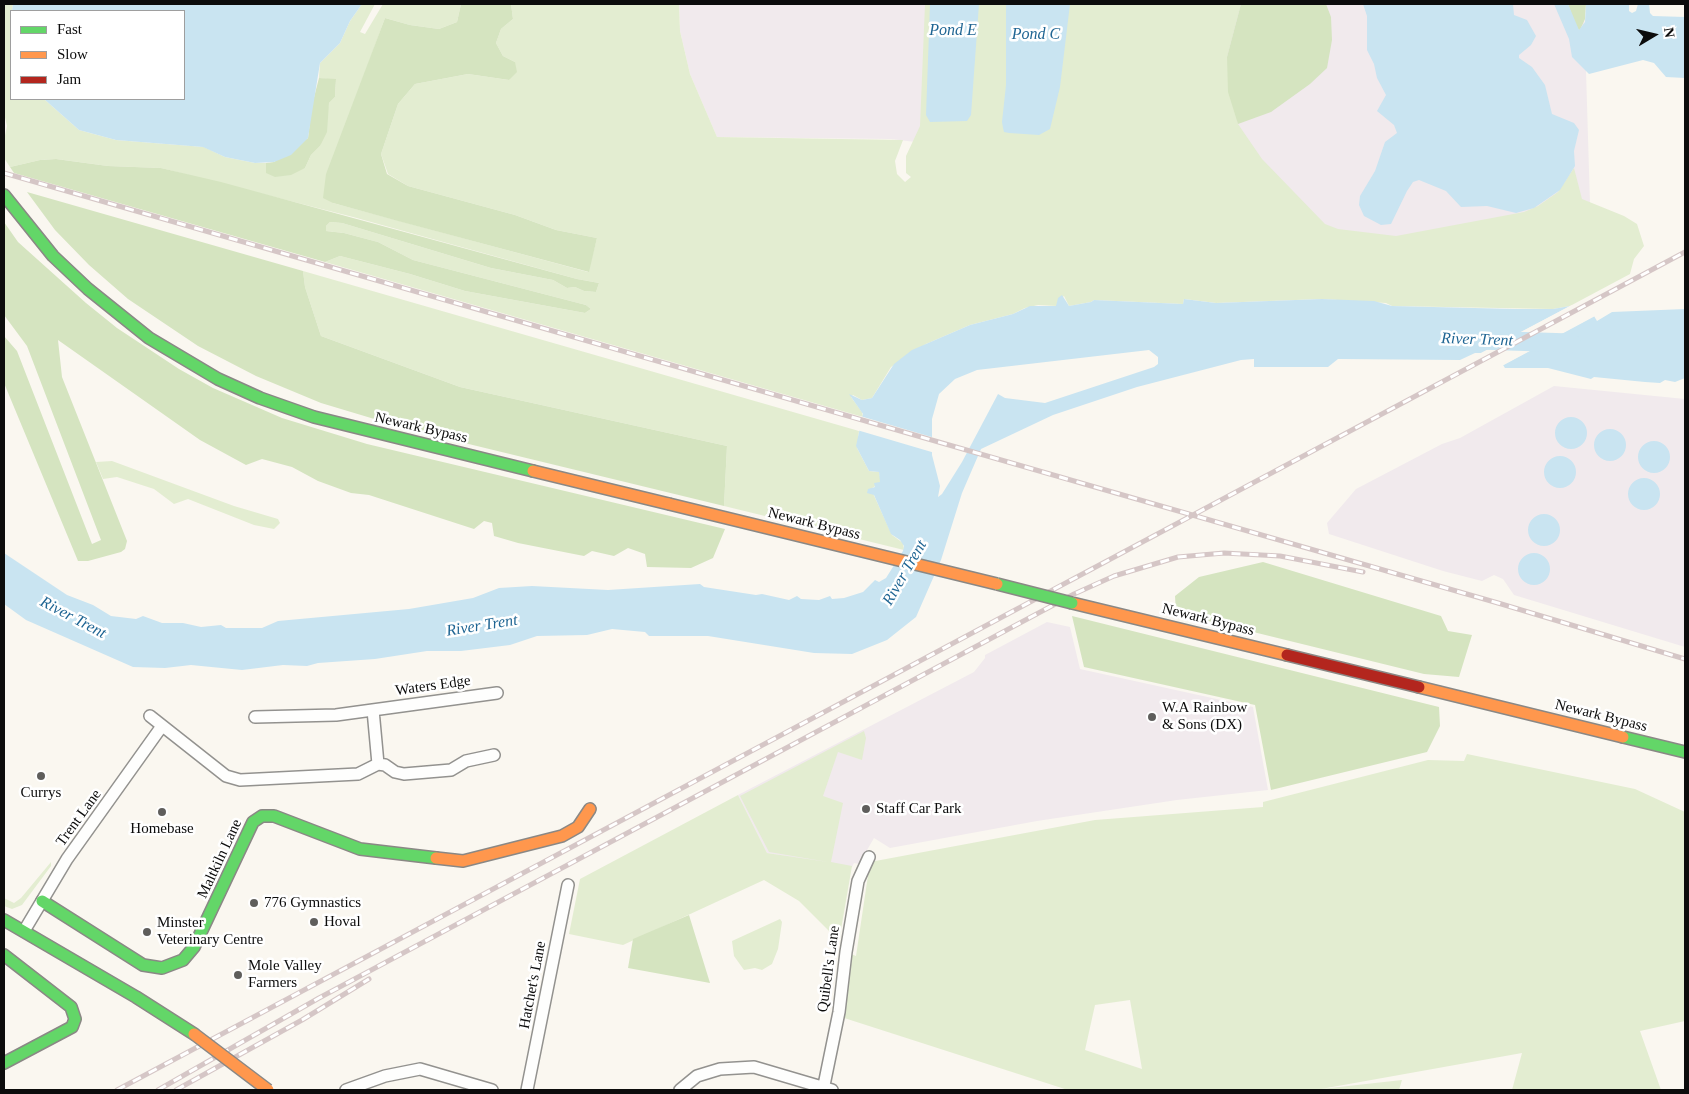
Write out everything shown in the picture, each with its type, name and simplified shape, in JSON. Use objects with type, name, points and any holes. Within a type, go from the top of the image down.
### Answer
[{"type":"main road","name":"Newark Bypass","points":[[7,199],[52,256],[121,317],[184,359],[260,398],[314,417],[1685,752]]},
{"type":"main road","name":"Maltkiln Lane","points":[[42,901],[143,965],[162,968],[183,960],[194,947],[253,822],[262,816],[274,816],[326,838],[360,849],[463,861],[562,836],[578,827],[590,809]]},
{"type":"main road","points":[[4,920],[136,997],[194,1034],[268,1090]]},
{"type":"main road","points":[[4,955],[71,1007],[75,1019],[72,1027],[4,1063]]},
{"type":"street","name":"Waters Edge","points":[[256,717],[336,715],[497,693]]},
{"type":"street","points":[[373,710],[378,764]]},
{"type":"street","points":[[150,716],[226,776],[240,780],[358,774],[378,764],[385,765],[395,772],[413,774],[451,770],[466,761],[494,755]]},
{"type":"street","name":"Trent Lane","points":[[24,931],[67,859],[162,726]]},
{"type":"street","name":"Quibell's Lane","points":[[826,1089],[858,882],[869,857]]},
{"type":"street","name":"Hatchet's Lane","points":[[527,1090],[568,885]]},
{"type":"street","points":[[680,1090],[697,1076],[720,1070],[754,1067],[826,1089]]},
{"type":"street","points":[[346,1090],[385,1076],[420,1069],[492,1090]]},
{"type":"shaded area","points":[[679,4],[1584,4],[1590,204],[1428,251],[1279,226],[1062,160],[891,139],[717,137],[690,74],[680,31]]},
{"type":"shaded area","points":[[1554,386],[1685,399],[1685,647],[1514,595],[1503,579],[1494,575],[1482,581],[1443,571],[1329,534],[1327,523],[1356,489],[1442,444],[1460,438]]},
{"type":"shaded area","points":[[1047,622],[1070,627],[1080,669],[1253,707],[1268,790],[1177,800],[1037,821],[890,848],[874,838],[859,864],[854,863],[852,867],[767,853],[738,795],[974,672],[985,658],[985,655]]},
{"type":"green space","points":[[4,4],[13,4],[12,10],[10,10],[10,100],[45,100],[79,130],[116,140],[204,147],[225,157],[255,163],[266,163],[266,173],[305,168],[311,155],[320,146],[329,103],[335,97],[336,80],[319,78],[320,63],[340,43],[350,21],[362,4],[375,4],[360,32],[365,34],[383,4],[461,4],[457,22],[439,29],[410,25],[385,18],[343,133],[333,203],[588,272],[597,238],[556,230],[515,215],[408,186],[388,174],[381,154],[398,104],[415,84],[468,74],[509,80],[515,62],[503,56],[496,43],[501,29],[513,19],[511,4],[679,4],[680,31],[690,74],[717,137],[903,140],[895,161],[897,174],[905,182],[911,177],[906,173],[906,156],[920,126],[925,4],[1241,4],[1227,57],[1238,124],[1262,159],[1325,224],[1338,229],[1396,236],[1524,212],[1538,206],[1558,192],[1574,168],[1582,199],[1624,216],[1637,224],[1644,246],[1634,259],[1630,274],[1570,306],[1553,309],[1392,306],[1386,303],[1322,299],[1216,303],[1184,299],[1183,304],[1094,300],[1069,306],[1064,296],[1057,302],[1057,306],[1038,305],[1025,308],[1013,314],[970,325],[926,344],[891,367],[872,398],[862,400],[853,395],[851,397],[862,412],[863,417],[325,262],[340,256],[410,274],[465,291],[585,313],[591,309],[586,305],[413,260],[378,242],[344,233],[326,231],[326,226],[330,222],[342,223],[491,268],[553,280],[567,288],[575,287],[584,291],[596,292],[599,283],[577,279],[353,217],[161,168],[108,166],[56,159],[40,160],[10,167],[4,158],[4,140],[7,126],[4,113]]},
{"type":"green space","points":[[461,4],[511,4],[513,19],[501,29],[496,43],[503,56],[515,62],[517,72],[509,80],[468,74],[415,84],[398,104],[381,154],[387,174],[408,186],[515,215],[556,230],[597,238],[589,272],[333,203],[323,198],[326,174],[385,18],[410,25],[439,29],[457,22]]},
{"type":"green space","points":[[1241,4],[1326,4],[1331,17],[1332,40],[1327,68],[1310,84],[1271,112],[1238,124],[1228,92],[1227,57]]},
{"type":"green space","points":[[1568,4],[1586,4],[1585,19],[1580,30],[1577,29]]},
{"type":"green space","points":[[319,78],[336,79],[335,97],[329,103],[327,132],[320,146],[311,155],[305,168],[291,175],[275,177],[266,173],[266,163],[274,162],[308,138],[312,105]]},
{"type":"green space","points":[[56,159],[108,166],[161,168],[221,182],[577,279],[599,283],[596,292],[584,291],[575,287],[567,288],[553,280],[491,268],[342,223],[330,222],[326,226],[326,231],[344,233],[378,242],[413,260],[586,305],[591,309],[585,313],[465,291],[410,274],[340,256],[325,262],[14,173],[10,167],[40,160]]},
{"type":"green space","points":[[27,192],[303,271],[305,287],[321,336],[460,387],[727,446],[724,506],[411,430],[321,403],[256,376],[198,346],[128,299],[89,265],[55,230]]},
{"type":"green space","points":[[4,222],[18,242],[117,328],[179,369],[213,388],[282,418],[367,444],[725,529],[713,558],[691,568],[647,567],[645,554],[628,548],[614,556],[592,551],[584,556],[518,543],[494,536],[492,523],[484,521],[474,529],[369,495],[351,493],[318,481],[292,467],[262,459],[246,465],[200,440],[58,340],[62,377],[127,541],[125,549],[121,552],[88,561],[78,561],[4,383],[4,336],[17,351],[92,544],[101,540],[27,346],[4,315]]},
{"type":"green space","points":[[303,271],[859,431],[857,448],[869,471],[879,472],[881,482],[871,489],[892,535],[903,543],[904,550],[724,506],[727,446],[460,387],[321,336],[305,287]]},
{"type":"green space","points":[[112,461],[234,506],[278,519],[280,523],[274,529],[254,525],[188,499],[174,504],[154,489],[117,477],[103,479],[96,462]]},
{"type":"green space","points":[[1263,562],[1441,616],[1448,631],[1472,635],[1459,677],[1424,674],[1176,613],[1175,596],[1199,577]]},
{"type":"green space","points":[[1072,616],[1439,707],[1440,726],[1427,752],[1271,790],[1255,705],[1084,667]]},
{"type":"green space","points":[[864,731],[866,738],[862,760],[838,752],[823,796],[843,803],[831,862],[852,866],[839,941],[799,901],[764,880],[623,945],[569,934],[580,879],[738,795],[767,853],[828,862],[769,852],[740,796]]},
{"type":"green space","points":[[1467,754],[1635,789],[1685,812],[1685,1021],[1640,1031],[1661,1090],[1512,1090],[1522,1053],[1321,1089],[1402,1080],[1399,1090],[1068,1090],[838,1016],[846,952],[856,956],[870,862],[1095,820],[1263,807],[1263,802],[1428,760],[1464,761]],"holes":[[[1130,1000],[1142,1069],[1085,1050],[1095,1005]]]},
{"type":"green space","points":[[51,862],[51,866],[22,905],[12,909],[4,906],[4,898],[14,903],[21,898]]},
{"type":"green space","points":[[689,915],[710,983],[628,968],[633,939]]},
{"type":"green space","points":[[780,919],[782,922],[778,949],[772,964],[762,970],[755,968],[744,970],[734,956],[732,941]]},
{"type":"water","points":[[13,4],[362,4],[350,21],[340,43],[320,63],[308,138],[291,155],[274,162],[255,163],[225,157],[203,147],[116,140],[79,130],[45,100],[185,100],[185,10],[12,10]]},
{"type":"water","name":"Pond E","points":[[930,4],[979,4],[971,115],[967,121],[930,122],[926,115]]},
{"type":"water","name":"Pond C","points":[[1006,4],[1070,4],[1060,87],[1050,129],[1039,135],[1004,132],[1002,122],[1006,85]]},
{"type":"water","points":[[1363,4],[1513,4],[1514,15],[1527,20],[1536,36],[1531,45],[1519,55],[1519,58],[1532,67],[1545,85],[1552,114],[1574,123],[1579,130],[1574,151],[1575,166],[1560,190],[1534,208],[1516,213],[1487,206],[1461,207],[1446,191],[1419,180],[1413,182],[1407,191],[1391,224],[1381,225],[1364,216],[1359,205],[1360,196],[1375,171],[1385,142],[1397,133],[1394,125],[1377,111],[1386,95],[1377,78],[1374,64],[1367,50],[1367,16]]},
{"type":"water","points":[[1554,4],[1568,4],[1579,30],[1585,22],[1586,4],[1629,4],[1629,11],[1632,13],[1636,11],[1638,4],[1649,4],[1650,13],[1653,16],[1685,17],[1685,78],[1666,77],[1654,63],[1643,60],[1589,74],[1572,57],[1569,39]]},
{"type":"water","points":[[1062,295],[1069,306],[1094,300],[1183,304],[1184,299],[1216,303],[1322,299],[1374,301],[1392,306],[1553,309],[1570,306],[1482,353],[1475,353],[1460,360],[1338,359],[1328,367],[1254,367],[1254,359],[1241,360],[1137,387],[1053,415],[981,449],[962,493],[941,560],[916,617],[887,640],[852,654],[814,653],[708,636],[649,636],[645,632],[612,629],[587,635],[537,636],[510,645],[461,651],[427,651],[375,659],[318,663],[307,666],[283,665],[242,670],[191,665],[165,668],[133,667],[26,620],[4,604],[4,553],[67,595],[93,605],[111,616],[136,619],[143,616],[162,623],[183,623],[201,627],[221,625],[226,628],[262,628],[278,621],[409,609],[473,598],[499,588],[532,586],[608,590],[700,584],[704,587],[756,595],[762,594],[789,600],[797,596],[801,599],[819,600],[830,596],[832,599],[844,598],[863,592],[875,580],[879,582],[886,578],[903,551],[904,546],[900,540],[891,534],[874,495],[867,493],[868,489],[875,487],[874,483],[880,482],[879,472],[869,471],[856,446],[863,414],[849,394],[862,400],[872,398],[894,364],[912,350],[970,325],[1013,314],[1030,306],[1056,306],[1058,298]],"holes":[[[1149,350],[1158,357],[1158,364],[1154,367],[1045,403],[1005,398],[998,394],[962,462],[942,494],[938,497],[940,486],[932,455],[932,419],[939,394],[955,379],[977,370]]]},
{"type":"water","points":[[1685,309],[1685,378],[1675,382],[1665,380],[1660,383],[1594,377],[1591,379],[1548,368],[1505,368],[1503,365],[1594,316],[1597,321],[1612,312]]},
{"type":"water","points":[[1571,417],[1577,418],[1582,422],[1586,427],[1586,439],[1582,444],[1577,448],[1571,449],[1565,448],[1560,444],[1556,439],[1555,433],[1556,427],[1560,422],[1565,418]]},
{"type":"water","points":[[1610,429],[1616,430],[1621,434],[1625,439],[1625,451],[1621,456],[1616,460],[1610,461],[1604,460],[1599,456],[1595,451],[1594,445],[1595,439],[1599,434],[1604,430]]},
{"type":"water","points":[[1654,441],[1660,442],[1665,446],[1669,451],[1669,463],[1665,468],[1660,472],[1654,473],[1648,472],[1643,468],[1639,463],[1638,457],[1639,451],[1643,446],[1648,442]]},
{"type":"water","points":[[1560,456],[1566,457],[1571,461],[1575,466],[1575,478],[1571,483],[1566,487],[1560,488],[1554,487],[1549,483],[1545,478],[1544,472],[1545,466],[1549,461],[1554,457]]},
{"type":"water","points":[[1644,478],[1650,479],[1655,483],[1659,488],[1659,500],[1655,505],[1650,509],[1644,510],[1638,509],[1633,505],[1629,500],[1628,494],[1629,488],[1633,483],[1638,479]]},
{"type":"water","points":[[1544,514],[1550,515],[1555,519],[1559,524],[1559,536],[1555,541],[1550,545],[1544,546],[1538,545],[1533,541],[1529,536],[1528,530],[1529,524],[1533,519],[1538,515]]},
{"type":"water","points":[[1534,553],[1540,554],[1545,558],[1549,563],[1549,575],[1545,580],[1540,584],[1534,585],[1528,584],[1523,580],[1519,575],[1518,569],[1519,563],[1523,558],[1528,554]]},
{"type":"pier","points":[[1572,305],[1571,308],[1483,355],[1477,355]]},
{"type":"pier","points":[[1593,314],[1597,315],[1500,367],[1501,363]]},
{"type":"pier","points":[[860,416],[935,438],[935,453],[857,430]]},
{"type":"waterway","name":"River Trent","points":[[1478,340],[1571,343]]},
{"type":"railway","points":[[4,173],[1498,603],[1685,659]]},
{"type":"railway","points":[[117,1090],[1685,252]]},
{"type":"railway","points":[[158,1090],[319,998],[1074,594],[1114,576],[1178,557],[1224,553],[1280,556],[1363,572]]},
{"type":"railway","points":[[176,1090],[302,1020],[369,979]]},
{"type":"traffic: fast","points":[[4,195],[53,256],[88,289],[149,338],[218,379],[260,398],[314,417],[533,471]]},
{"type":"traffic: fast","points":[[997,584],[1072,603]]},
{"type":"traffic: fast","points":[[1623,737],[1685,752]]},
{"type":"traffic: fast","points":[[42,901],[143,965],[162,968],[183,960],[194,947],[253,822],[262,816],[274,816],[360,849],[436,858]]},
{"type":"traffic: fast","points":[[4,920],[136,997],[194,1034]]},
{"type":"traffic: fast","points":[[4,955],[71,1007],[75,1019],[72,1027],[4,1063]]},
{"type":"traffic: slow","points":[[533,471],[669,504]]},
{"type":"traffic: slow","points":[[669,504],[997,584]]},
{"type":"traffic: slow","points":[[1072,603],[1287,655]]},
{"type":"traffic: slow","points":[[1419,687],[1623,737]]},
{"type":"traffic: slow","points":[[436,858],[463,861],[562,836],[578,827],[590,809]]},
{"type":"traffic: slow","points":[[194,1034],[268,1090]]},
{"type":"traffic: jam","points":[[1287,655],[1419,687]]},
{"type":"place","name":"W.A Rainbow & Sons (DX)","points":[[1152,717]]},
{"type":"place","name":"Currys","points":[[41,776]]},
{"type":"place","name":"Staff Car Park","points":[[866,809]]},
{"type":"place","name":"Homebase","points":[[162,812]]},
{"type":"place","name":"776 Gymnastics","points":[[254,903]]},
{"type":"place","name":"Hoval","points":[[314,922]]},
{"type":"place","name":"Minster Veterinary Centre","points":[[147,932]]},
{"type":"place","name":"Mole Valley Farmers","points":[[238,975]]}]
